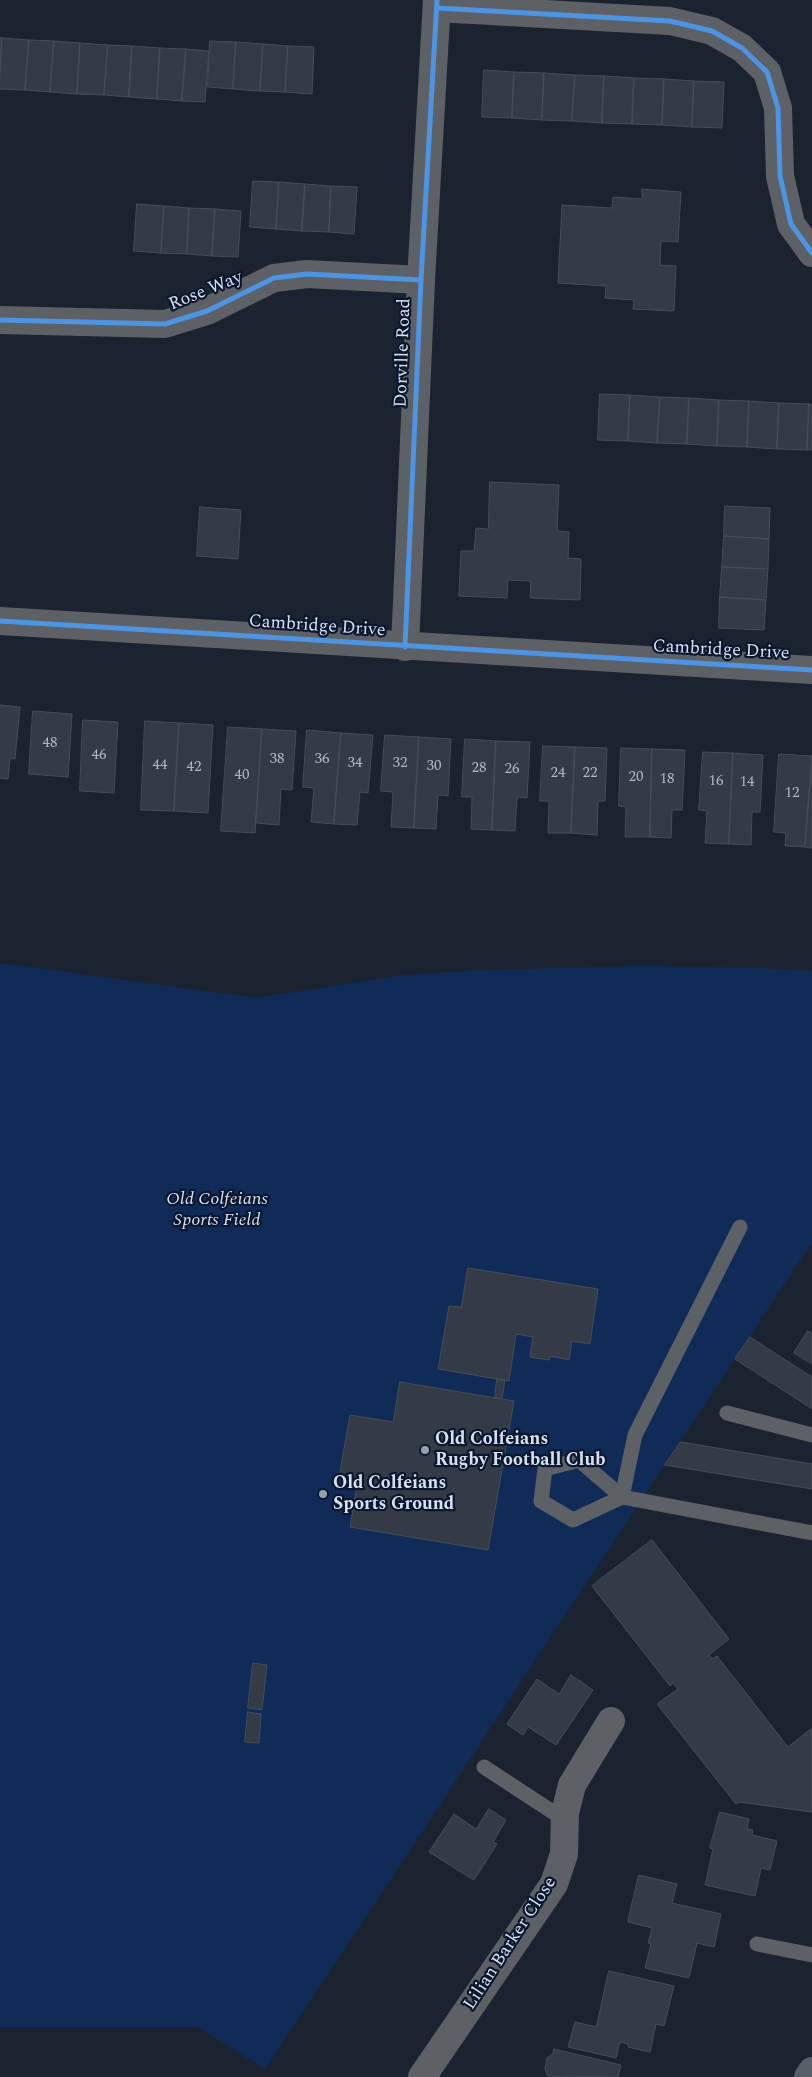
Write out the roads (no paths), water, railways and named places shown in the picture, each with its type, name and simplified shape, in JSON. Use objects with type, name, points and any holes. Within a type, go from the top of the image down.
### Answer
[{"type":"highway","points":[[808,2077],[812,2071]]},
{"type":"street","points":[[437,4],[670,21],[712,31],[742,48],[767,72],[778,108],[780,176],[791,224],[812,253]]},
{"type":"street","name":"Dorville Road","points":[[405,647],[421,280],[437,4]]},
{"type":"street","name":"Rose Way","points":[[0,320],[164,324],[207,311],[274,278],[307,274],[421,280]]},
{"type":"street","name":"Cambridge Drive","points":[[0,621],[405,647],[812,670]]},
{"type":"street","name":"Lilian Barker Close","points":[[422,2077],[554,1884],[564,1854],[565,1820],[572,1785],[611,1721]]},
{"type":"lane","points":[[622,1496],[635,1436],[740,1227]]},
{"type":"lane","points":[[726,1413],[812,1435]]},
{"type":"lane","points":[[622,1496],[573,1520],[541,1500],[545,1469],[579,1460],[622,1496],[812,1533]]},
{"type":"lane","points":[[484,1767],[565,1820]]},
{"type":"lane","points":[[757,1944],[812,1955]]},
{"type":"place","name":"Old Colfeians Rugby Football Club","points":[[425,1450]]},
{"type":"place","name":"Old Colfeians Sports Ground","points":[[323,1494]]},
{"type":"park label","name":"Old Colfeians Sports Field","points":[[217,1210]]}]
